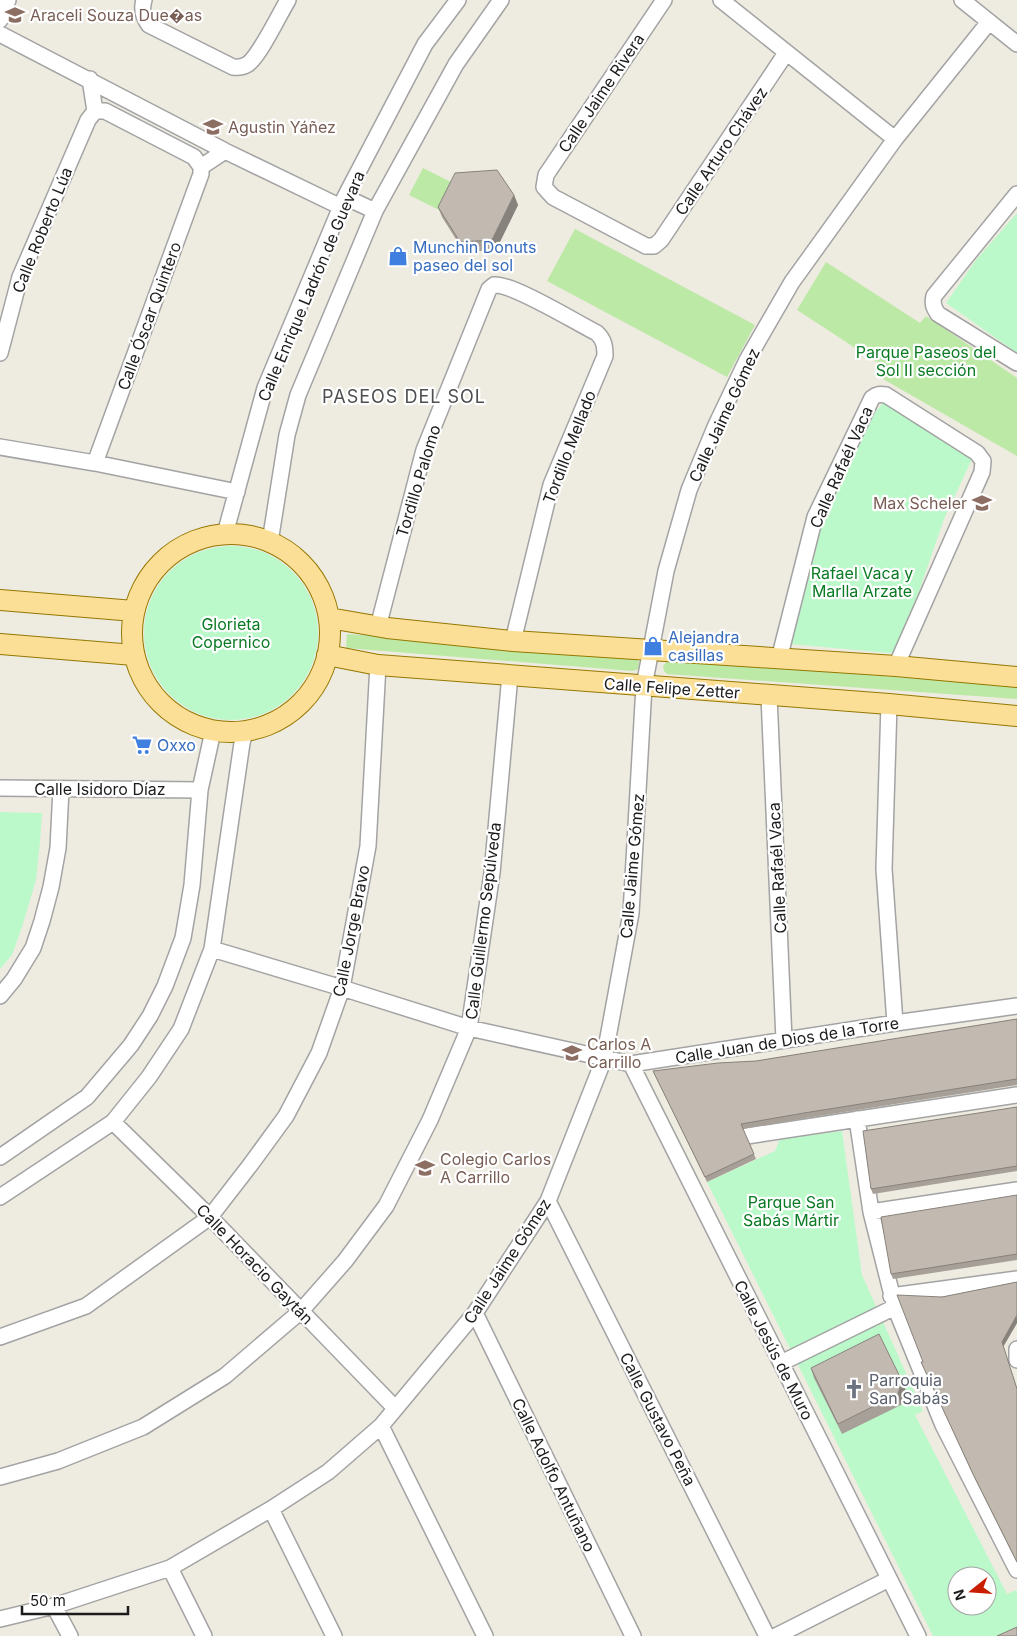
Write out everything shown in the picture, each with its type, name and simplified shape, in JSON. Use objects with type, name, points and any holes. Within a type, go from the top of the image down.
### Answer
[{"type":"main road","points":[[225,534],[246,535],[270,542],[288,552],[307,570],[324,599],[329,618],[330,637],[328,655],[320,678],[306,698],[289,714],[268,726],[245,732],[213,731],[195,726],[178,717],[162,705],[150,691],[140,674],[132,640],[134,611],[141,592],[151,574],[165,559],[182,546],[201,538],[225,534]]},
{"type":"main road","points":[[0,600],[134,611]]},
{"type":"main road","points":[[329,618],[378,627],[513,641],[896,666],[1017,677]]},
{"type":"main road","points":[[0,644],[134,655]]},
{"type":"main road","name":"Calle Felipe Zetter","points":[[328,655],[378,665],[889,704],[1017,716]]},
{"type":"street","points":[[0,20],[8,0]]},
{"type":"street","points":[[144,0],[142,6],[143,16],[149,25],[233,67],[244,67],[253,59],[288,0]]},
{"type":"street","name":"Calle Enrique Ladrón de Guevara","points":[[225,534],[265,388],[343,202],[425,44],[458,0]]},
{"type":"street","name":"Calle Enrique Ladrón de Guevara","points":[[270,542],[287,435],[296,402],[375,211],[456,64],[501,0]]},
{"type":"street","name":"Calle Jaime Rivera","points":[[654,246],[646,246],[553,196],[544,187],[546,175],[664,0]]},
{"type":"street","points":[[721,0],[895,139]]},
{"type":"street","points":[[962,0],[1017,44]]},
{"type":"street","name":"Calle Jaime Gómez","points":[[0,1619],[54,1606],[170,1568],[272,1509],[328,1472],[381,1426],[475,1313],[548,1201],[604,1059],[631,913],[644,686],[666,571],[687,499],[716,425],[748,360],[792,282],[895,139],[989,22]]},
{"type":"street","points":[[0,34],[225,151],[343,202],[375,211]]},
{"type":"street","name":"Calle Arturo Chávez","points":[[654,246],[661,240],[786,53]]},
{"type":"street","points":[[90,80],[95,111],[105,111],[194,157],[200,167],[225,151]]},
{"type":"street","name":"Calle Roberto Lúa","points":[[0,352],[20,277],[88,120],[95,111]]},
{"type":"street","name":"Calle Óscar Quintero","points":[[95,463],[196,190],[201,174],[200,167]]},
{"type":"street","points":[[1017,194],[934,296],[933,305],[938,314],[1017,363]]},
{"type":"street","name":"Tordillo Mellado","points":[[494,284],[502,284],[597,333],[604,342],[605,356],[551,485],[513,641]]},
{"type":"street","name":"Tordillo Palomo","points":[[378,627],[424,450],[489,289],[494,284]]},
{"type":"street","name":"Calle Rafaél Vaca","points":[[779,659],[815,517],[872,398],[878,394],[886,395],[976,454],[983,461],[982,472],[896,666]]},
{"type":"street","points":[[0,447],[95,463],[237,492]]},
{"type":"street","name":"Calle Jorge Bravo","points":[[0,1337],[86,1306],[210,1217],[252,1164],[286,1116],[318,1053],[342,988],[368,846],[378,665]]},
{"type":"street","name":"Calle Guillermo Sepúlveda","points":[[0,1477],[58,1461],[143,1427],[225,1376],[301,1311],[345,1261],[386,1206],[430,1120],[469,1028],[492,872],[510,676]]},
{"type":"street","name":"Calle Rafaél Vaca","points":[[769,696],[784,1040]]},
{"type":"street","points":[[889,704],[884,869],[895,1023]]},
{"type":"street","points":[[0,1157],[87,1097],[131,1045],[150,1016],[165,986],[183,938],[192,885],[200,790],[213,731]]},
{"type":"street","points":[[0,1197],[112,1122],[149,1077],[181,1029],[212,949],[245,732]]},
{"type":"street","name":"Calle Isidoro Díaz","points":[[0,788],[200,790]]},
{"type":"street","points":[[0,996],[14,979],[33,948],[42,921],[51,887],[58,848],[61,789]]},
{"type":"street","name":"Calle Juan de Dios de la Torre","points":[[212,949],[469,1028],[631,1064],[1017,1006]]},
{"type":"street","name":"Calle Jesús de Muro","points":[[631,1064],[918,1636]]},
{"type":"street","points":[[747,1136],[1017,1095]]},
{"type":"street","points":[[857,1120],[871,1212],[893,1301],[943,1424],[1017,1570]]},
{"type":"street","name":"Calle Horacio Gaytán","points":[[112,1122],[210,1217],[395,1408]]},
{"type":"street","points":[[871,1212],[1017,1190]]},
{"type":"street","name":"Calle Gustavo Peña","points":[[548,1201],[767,1636]]},
{"type":"street","points":[[781,1363],[893,1301],[1017,1279]]},
{"type":"street","name":"Calle Adolfo Antuñano","points":[[475,1313],[633,1636]]},
{"type":"street","points":[[1017,1349],[1017,1360]]},
{"type":"street","points":[[381,1426],[485,1636]]},
{"type":"street","points":[[272,1509],[334,1636]]},
{"type":"street","points":[[170,1568],[204,1636]]},
{"type":"street","points":[[776,1636],[889,1579]]},
{"type":"street","points":[[54,1606],[70,1636]]},
{"type":"green space","points":[[423,168],[455,184],[441,211],[409,195]]},
{"type":"green space","points":[[1017,213],[1017,353],[946,303],[976,260]]},
{"type":"green space","points":[[575,229],[755,325],[727,377],[547,281]]},
{"type":"green space","name":"Parque Paseos del Sol II sección","points":[[826,262],[920,323],[926,316],[1017,378],[1017,456],[883,379],[889,370],[797,310]]},
{"type":"green space","name":"Rafael Vaca y Marlla Arzate","points":[[883,403],[973,457],[944,519],[898,652],[889,653],[790,644],[807,567],[835,491],[876,411]]},
{"type":"green space","name":"Glorieta Copernico","points":[[240,546],[264,552],[280,560],[293,571],[304,584],[312,600],[317,616],[317,650],[312,666],[304,682],[293,695],[280,706],[256,717],[240,720],[222,720],[206,717],[182,706],[158,682],[145,650],[144,624],[147,608],[158,584],[182,560],[214,547]]},
{"type":"green space","points":[[347,634],[634,657],[638,659],[639,664],[638,669],[633,671],[346,648]]},
{"type":"green space","points":[[668,660],[1017,686],[1017,699],[667,674],[663,666]]},
{"type":"green space","points":[[0,812],[42,813],[36,880],[12,955],[0,969]]},
{"type":"green space","name":"Parque San Sabás Mártir","points":[[842,1131],[862,1275],[923,1411],[915,1415],[993,1566],[947,1566],[947,1616],[997,1616],[997,1575],[1007,1594],[1016,1590],[1017,1592],[1017,1633],[1011,1636],[933,1636],[707,1182],[775,1151],[780,1139]]},
{"type":"building","points":[[497,170],[514,195],[492,240],[460,242],[438,207],[455,173]]},
{"type":"building","points":[[1017,1019],[1017,1079],[741,1124],[754,1154],[705,1177],[653,1071],[718,1063],[756,1061]]},
{"type":"building","points":[[1017,1107],[1017,1166],[871,1189],[863,1131]]},
{"type":"building","points":[[1017,1195],[1017,1254],[891,1274],[881,1217]]},
{"type":"building","points":[[1017,1282],[1017,1315],[1002,1342],[1017,1389],[1017,1562],[973,1474],[921,1362],[923,1362],[897,1295],[942,1297]]},
{"type":"building","points":[[879,1334],[902,1381],[898,1394],[838,1424],[811,1368]]},
{"type":"building","points":[[1017,1627],[1017,1636],[997,1636]]},
{"type":"place","name":"Araceli Souza Due�as","points":[[15,15]]},
{"type":"place","name":"Agustin Yáñez","points":[[213,127]]},
{"type":"place","name":"Munchin Donuts paseo del sol","points":[[398,256]]},
{"type":"place","name":"Max Scheler","points":[[982,503]]},
{"type":"place","name":"Alejandra casillas","points":[[653,646]]},
{"type":"place","name":"Oxxo","points":[[142,745]]},
{"type":"place","name":"Carlos A Carrillo","points":[[572,1053]]},
{"type":"place","name":"Colegio Carlos A Carrillo","points":[[425,1168]]},
{"type":"place","name":"Parroquia San Sabás","points":[[854,1389]]},
{"type":"district","name":"PASEOS DEL SOL","points":[[404,397]]}]
